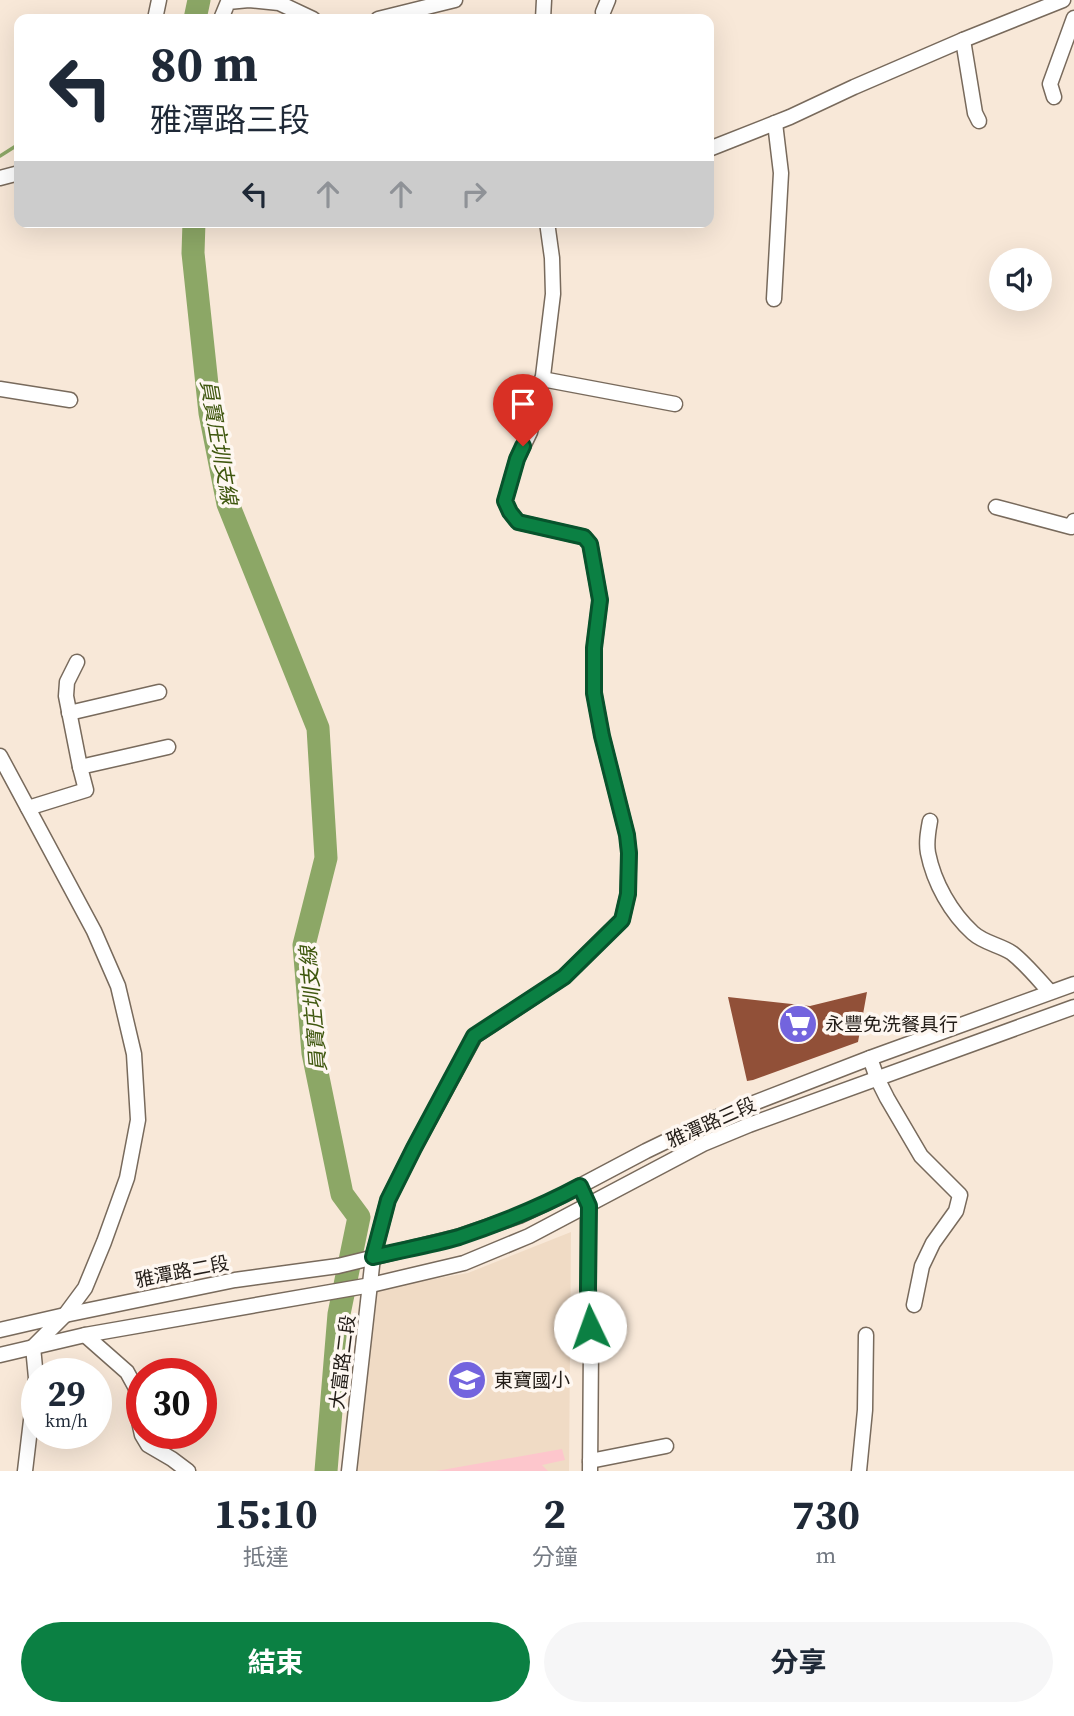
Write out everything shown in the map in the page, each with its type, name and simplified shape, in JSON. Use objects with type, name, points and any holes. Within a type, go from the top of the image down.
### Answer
[{"type":"street","points":[[223,14],[228,2],[248,0],[279,3],[302,14]]},
{"type":"street","points":[[398,14],[455,0]]},
{"type":"street","points":[[714,147],[1063,0]]},
{"type":"street","points":[[1054,97],[1050,84],[1074,18]]},
{"type":"street","points":[[963,40],[975,113],[979,121]]},
{"type":"street","points":[[774,299],[781,173],[775,123]]},
{"type":"street","points":[[548,228],[553,294],[542,379],[675,404]]},
{"type":"street","name":"大富路二段","points":[[349,1471],[373,1257],[388,1200],[474,1036],[564,977],[622,920],[628,894],[627,835],[594,693],[594,648],[600,600],[590,544],[584,537],[518,522],[505,501],[517,459],[530,432],[542,379]]},
{"type":"street","points":[[0,389],[70,400]]},
{"type":"street","points":[[996,507],[1071,527],[1074,521]]},
{"type":"street","points":[[28,808],[86,790],[66,696],[67,682],[77,662]]},
{"type":"street","points":[[69,713],[159,692]]},
{"type":"street","points":[[80,767],[168,747]]},
{"type":"street","points":[[0,757],[94,931],[118,986],[134,1054],[138,1120],[127,1178],[85,1287],[65,1315],[33,1347]]},
{"type":"street","points":[[930,821],[927,852],[943,896],[974,934],[1011,953],[1050,992]]},
{"type":"street","name":"雅潭路三段","points":[[373,1257],[457,1237],[519,1216],[710,1120],[1074,984]]},
{"type":"street","name":"雅潭路三段","points":[[370,1285],[464,1263],[529,1237],[703,1144],[1074,1007]]},
{"type":"street","points":[[870,1058],[877,1078],[921,1156],[960,1195],[956,1211],[933,1243],[922,1266],[914,1305]]},
{"type":"street","points":[[580,1186],[589,1206],[590,1466],[666,1446]]},
{"type":"street","points":[[457,1237],[464,1263]]},
{"type":"street","name":"雅潭路二段","points":[[0,1330],[235,1280],[338,1266],[373,1257]]},
{"type":"street","points":[[0,1355],[85,1335],[370,1285]]},
{"type":"street","points":[[85,1335],[127,1372],[138,1392],[138,1417],[142,1435],[148,1445],[188,1471]]},
{"type":"street","points":[[859,1471],[865,1410],[866,1335]]},
{"type":"street","points":[[25,1471],[36,1378],[33,1347]]},
{"type":"shaded area","name":"東寶國小","points":[[571,1232],[569,1471],[352,1471],[375,1289],[468,1273]]},
{"type":"shaded area","points":[[562,1449],[565,1460],[542,1465],[548,1471],[436,1471]]},
{"type":"building","name":"永豐免洗餐具行","points":[[867,992],[858,1042],[747,1081],[728,997],[810,1006]]},
{"type":"waterway","name":"員寶庄圳支線","points":[[196,14],[199,0]]},
{"type":"waterway","points":[[189,14],[198,3]]},
{"type":"waterway","points":[[0,156],[14,147]]},
{"type":"waterway","name":"員寶庄圳支線","points":[[194,228],[193,253],[210,413],[228,504],[318,728],[326,858],[304,945],[313,1053],[342,1194],[359,1217],[339,1314],[326,1471]]},
{"type":"place","name":"永豐免洗餐具行","points":[[798,1024]]},
{"type":"place","name":"東寶國小","points":[[467,1380]]},
{"type":"route","points":[[523,446],[505,501],[510,512],[518,522],[584,537],[590,544],[600,600],[594,648],[594,693],[627,835],[628,894],[622,920],[564,977],[474,1036],[388,1200],[373,1257],[457,1237],[519,1216],[580,1186],[589,1206],[590,1327]]}]
